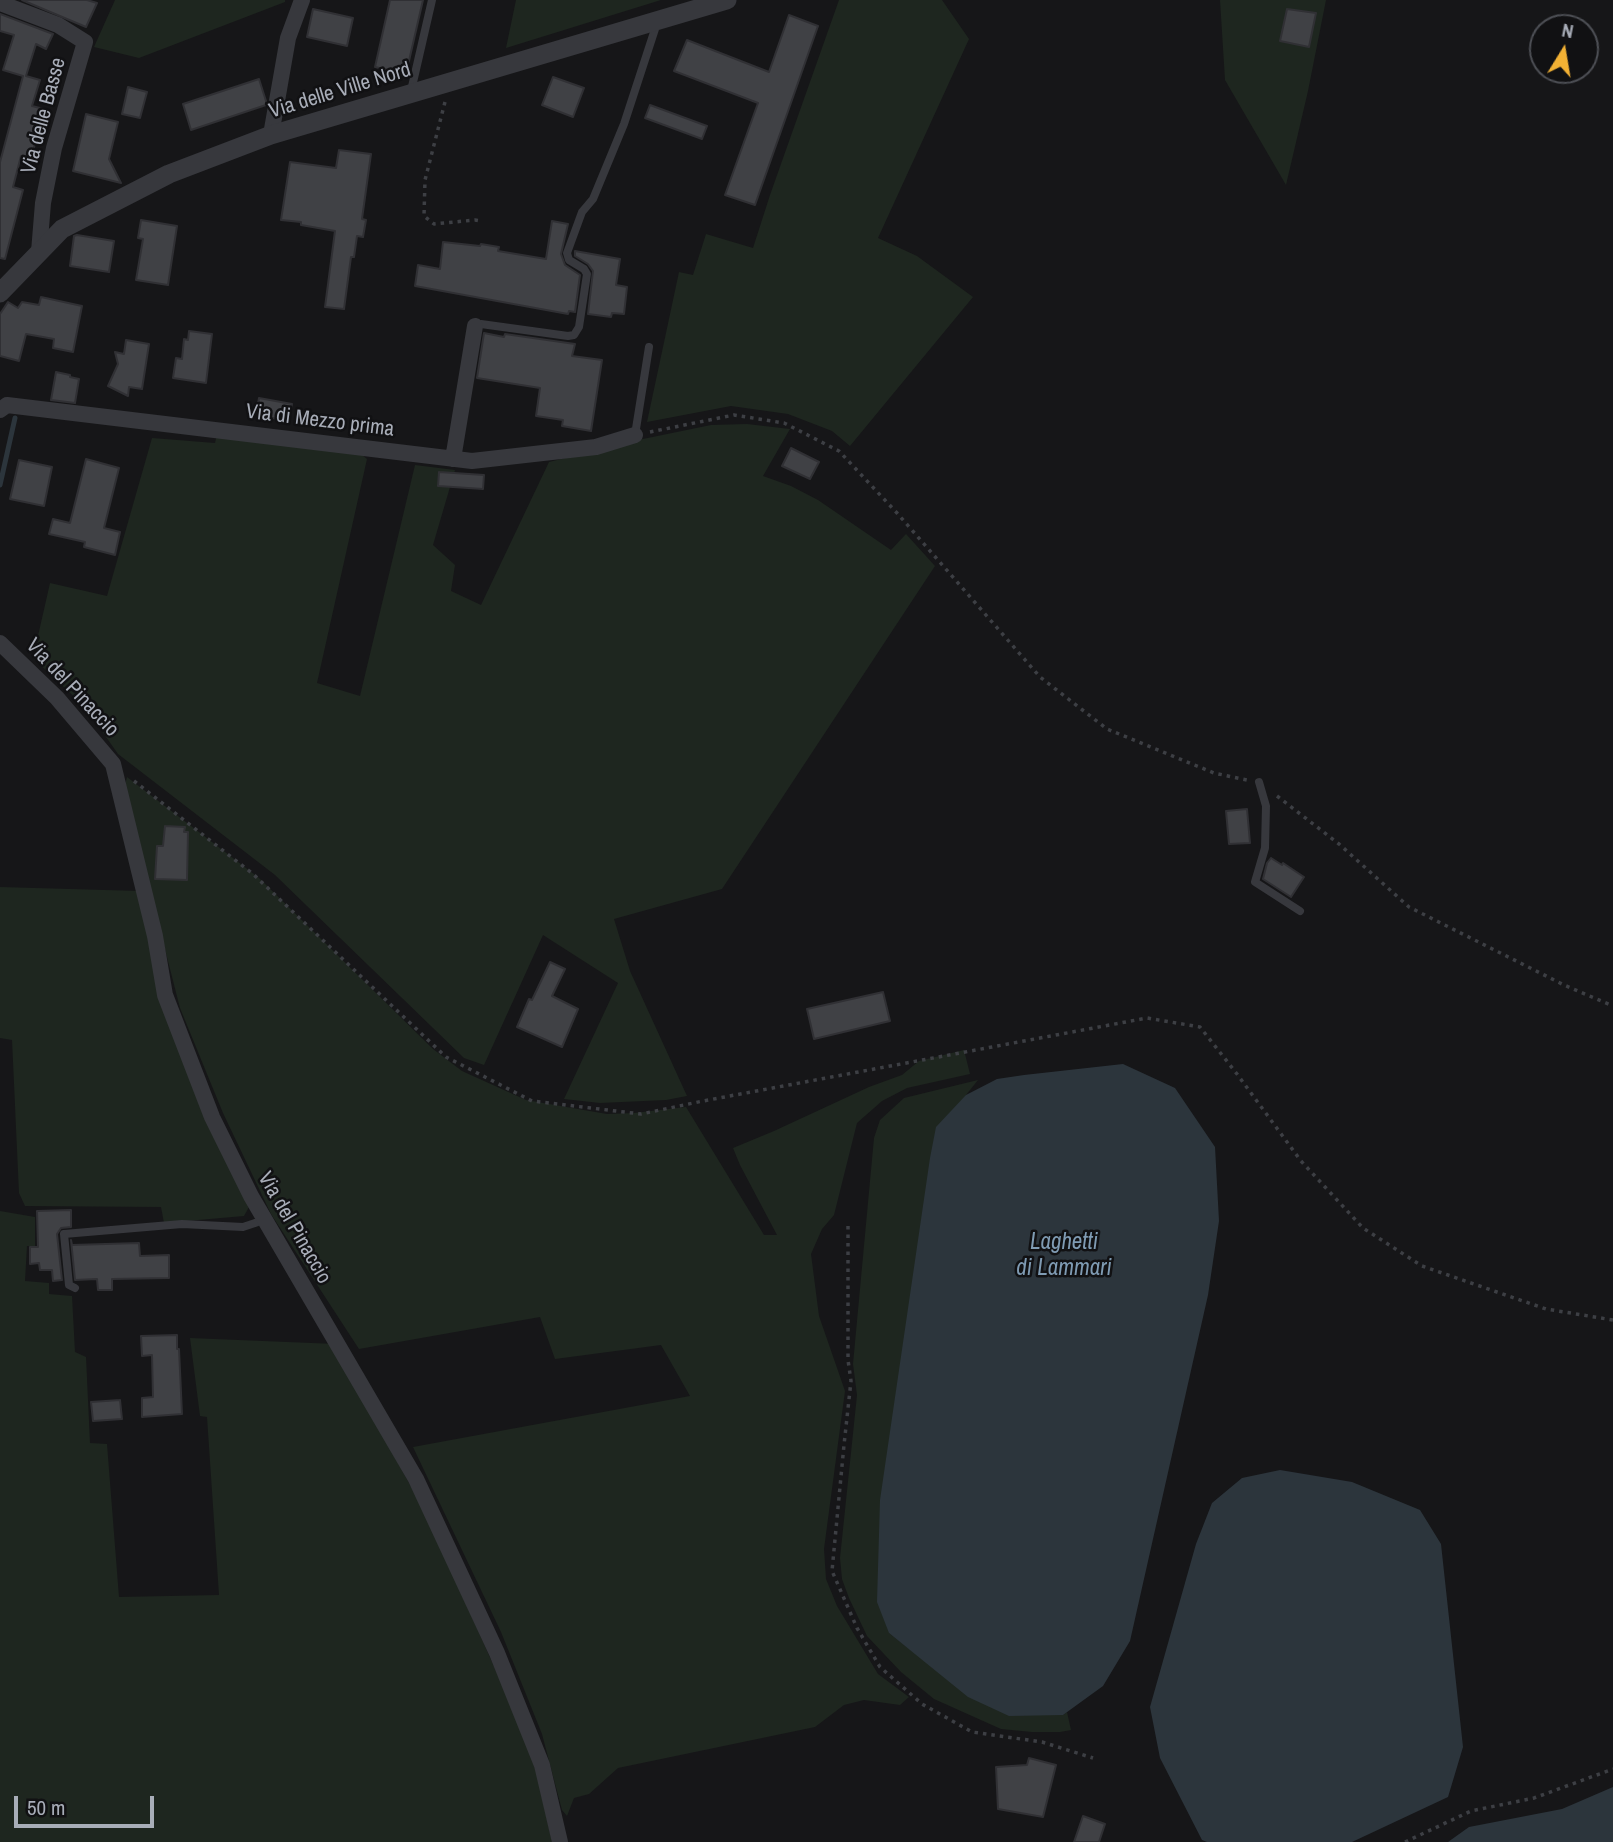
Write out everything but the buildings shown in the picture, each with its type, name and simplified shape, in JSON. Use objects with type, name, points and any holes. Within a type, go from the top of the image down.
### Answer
[{"type":"street","points":[[271,135],[288,38],[303,0]]},
{"type":"street","name":"Via delle Ville Nord","points":[[0,293],[62,229],[169,174],[271,135],[727,0]]},
{"type":"street","name":"Via delle Basse","points":[[0,3],[58,25],[85,42],[54,148],[39,252]]},
{"type":"street","points":[[453,459],[475,326]]},
{"type":"street","name":"Via di Mezzo prima","points":[[0,410],[7,405],[471,461],[596,447],[635,435]]},
{"type":"street","name":"Via del Pinaccio","points":[[0,643],[57,698],[113,764],[155,936],[165,995],[212,1117],[264,1220],[416,1479],[497,1653],[542,1765],[560,1842]]},
{"type":"lane","points":[[411,93],[432,0]]},
{"type":"lane","points":[[475,326],[481,324],[575,335],[579,327],[587,274],[584,269],[569,260],[567,253],[582,212],[593,199],[624,124],[658,20]]},
{"type":"lane","points":[[635,435],[649,347]]},
{"type":"lane","points":[[1259,782],[1266,806],[1265,848],[1255,883],[1300,911]]},
{"type":"lane","points":[[75,1288],[69,1284],[64,1234],[182,1224],[243,1227],[264,1220]]},
{"type":"path","points":[[446,83],[446,102],[425,180],[424,216],[434,224],[481,221]]},
{"type":"path","points":[[635,435],[734,415],[784,423],[839,450],[1040,677],[1107,729],[1214,773],[1259,782],[1339,844],[1409,907],[1564,985],[1613,1006]]},
{"type":"path","points":[[113,764],[253,874],[446,1057],[532,1101],[641,1114],[1147,1018],[1200,1027],[1301,1161],[1363,1228],[1422,1266],[1546,1308],[1613,1320]]},
{"type":"path","points":[[848,1226],[848,1360],[851,1381],[832,1571],[857,1628],[880,1667],[922,1704],[972,1732],[1042,1742],[1093,1758]]},
{"type":"path","points":[[1405,1842],[1471,1811],[1534,1798],[1613,1769]]},
{"type":"shaded area","points":[[115,0],[285,2],[139,58],[94,47]]},
{"type":"shaded area","points":[[516,0],[661,0],[506,48]]},
{"type":"shaded area","points":[[839,0],[942,0],[969,39],[878,238],[917,256],[973,297],[850,446],[832,431],[788,414],[731,406],[647,422],[679,272],[693,275],[706,234],[753,248]]},
{"type":"shaded area","points":[[1220,0],[1326,0],[1286,185],[1225,80]]},
{"type":"shaded area","points":[[747,424],[790,429],[763,476],[818,500],[891,550],[906,534],[935,566],[722,889],[614,919],[630,971],[687,1096],[666,1100],[600,1103],[564,1099],[618,983],[543,935],[484,1065],[464,1058],[275,875],[118,754],[85,707],[33,658],[50,583],[107,596],[152,438],[215,443],[217,434],[360,453],[367,459],[317,683],[360,696],[415,465],[455,470],[433,545],[455,565],[451,591],[481,605],[549,462],[711,425]]},
{"type":"shaded area","points":[[127,777],[259,878],[433,1049],[462,1071],[526,1100],[607,1114],[686,1107],[764,1235],[777,1235],[733,1148],[902,1075],[919,1061],[964,1050],[970,1074],[907,1088],[882,1101],[857,1123],[834,1215],[822,1229],[811,1254],[819,1316],[845,1391],[824,1549],[826,1579],[837,1606],[878,1674],[909,1697],[900,1705],[864,1700],[844,1705],[815,1727],[618,1768],[589,1794],[574,1798],[567,1816],[562,1810],[542,1734],[501,1632],[413,1447],[690,1396],[661,1345],[555,1359],[540,1317],[359,1349],[271,1214],[223,1113],[180,1008],[124,789]]},
{"type":"shaded area","points":[[0,887],[140,891],[153,960],[249,1207],[244,1216],[164,1223],[161,1207],[25,1206],[19,1193],[12,1040],[0,1038]]},
{"type":"shaded area","points":[[978,1080],[966,1095],[889,1633],[912,1651],[1063,1715],[1067,1712],[1071,1730],[1060,1732],[1001,1729],[934,1699],[901,1672],[867,1636],[842,1579],[840,1558],[857,1395],[853,1364],[874,1138],[880,1120],[904,1098]]},
{"type":"shaded area","points":[[0,1211],[35,1217],[35,1246],[27,1246],[25,1281],[49,1283],[49,1294],[72,1296],[75,1352],[86,1357],[90,1443],[107,1444],[119,1597],[219,1595],[207,1417],[200,1416],[190,1338],[336,1344],[360,1394],[426,1514],[533,1754],[552,1842],[0,1842]]},
{"type":"water","name":"Laghetti di Lammari","points":[[1123,1064],[1175,1088],[1215,1147],[1219,1221],[1208,1295],[1130,1641],[1103,1686],[1063,1715],[1009,1716],[968,1697],[889,1633],[877,1602],[880,1500],[930,1158],[936,1127],[966,1095],[997,1079]]},
{"type":"water","points":[[1280,1470],[1352,1482],[1420,1510],[1441,1544],[1463,1747],[1448,1797],[1352,1842],[1207,1842],[1202,1840],[1160,1758],[1150,1707],[1196,1544],[1212,1503],[1242,1478]]},
{"type":"water","points":[[1613,1787],[1613,1842],[1448,1842],[1469,1827],[1562,1809]]},
{"type":"waterway","points":[[0,485],[15,418]]}]
